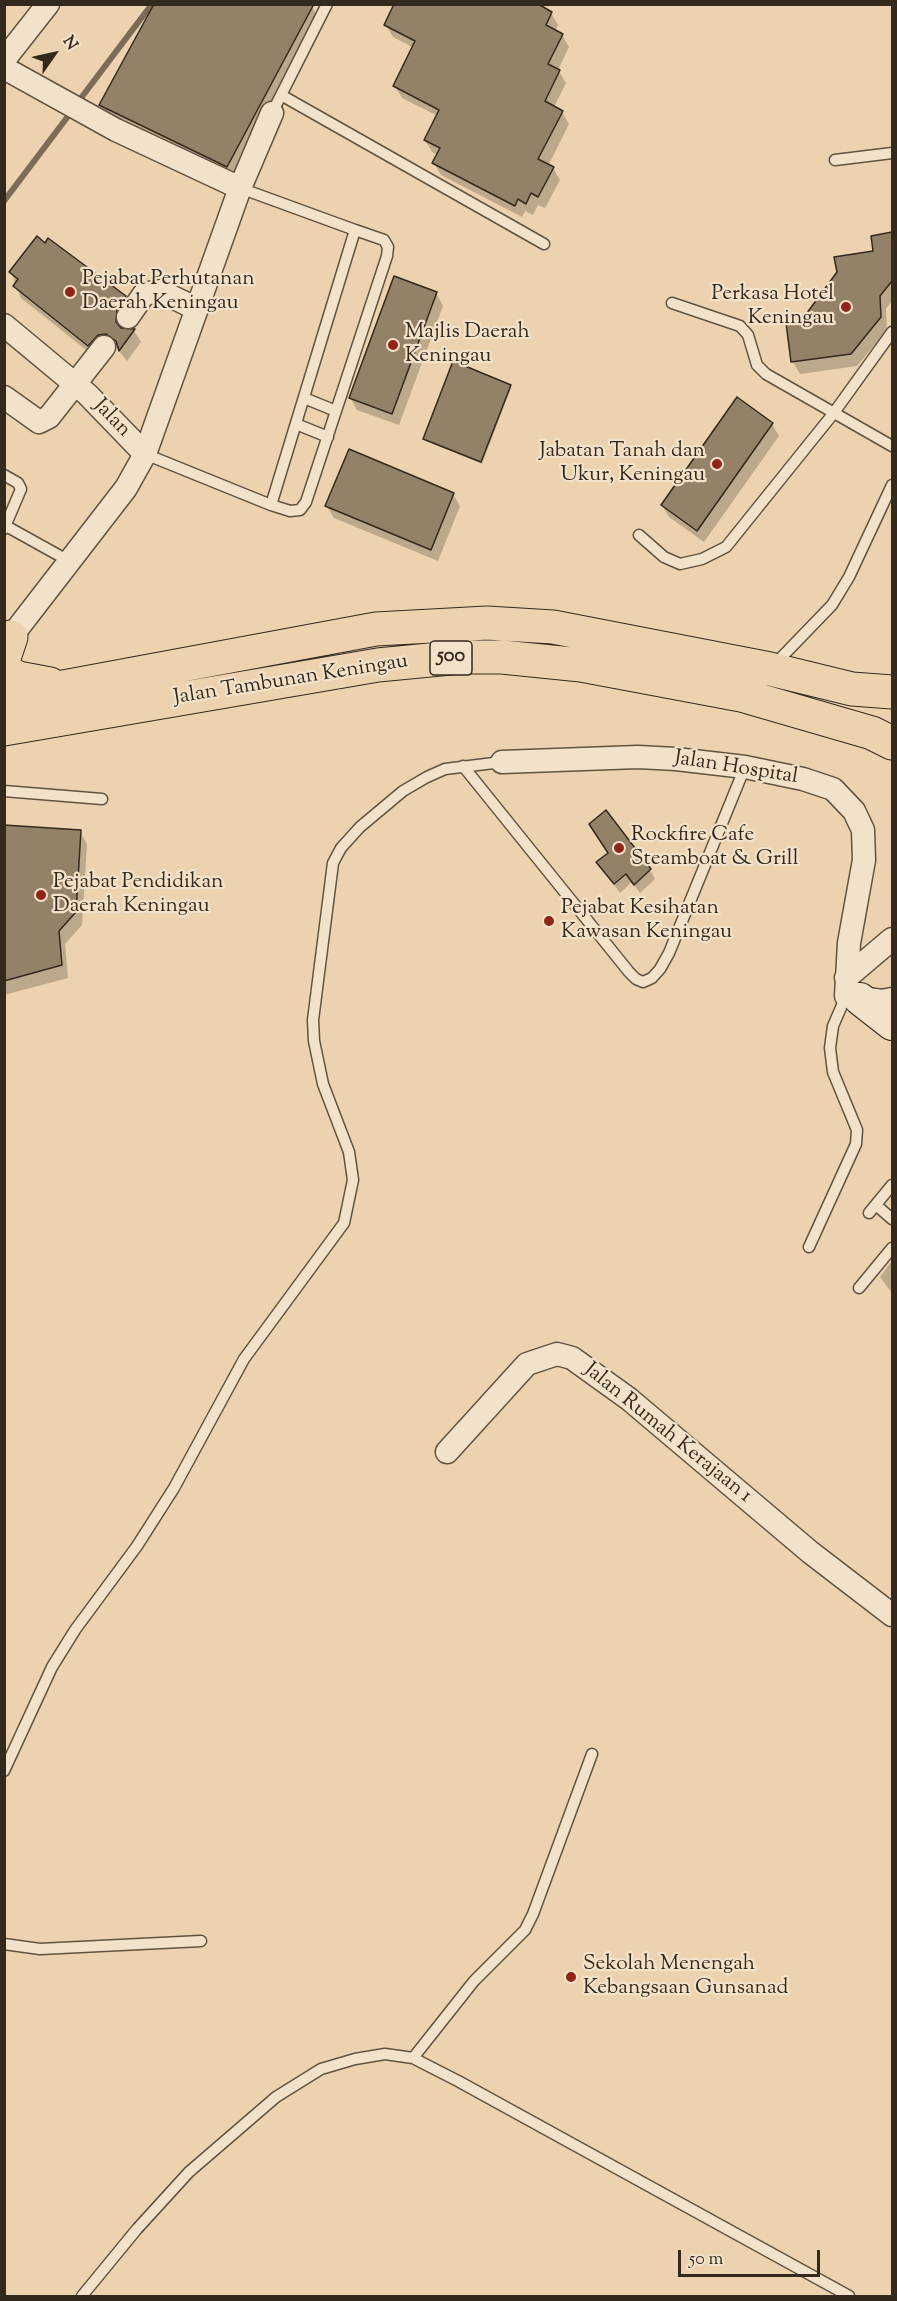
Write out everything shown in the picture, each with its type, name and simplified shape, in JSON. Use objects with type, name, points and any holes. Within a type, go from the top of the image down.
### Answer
[{"type":"main road","name":"Jalan Tambunan Keningau","points":[[4,698],[376,629],[467,624],[553,627],[771,669],[852,689],[892,692]]},
{"type":"main road","points":[[6,651],[9,673],[32,683],[73,685]]},
{"type":"main road","name":"Jalan Tambunan Keningau","points":[[4,729],[378,665],[461,657],[502,657],[581,665],[741,695],[872,733],[892,743]]},
{"type":"street","points":[[4,60],[48,4]]},
{"type":"street","points":[[4,68],[85,114],[240,188]]},
{"type":"street","points":[[6,651],[69,561],[126,488],[145,454],[240,188],[277,104]]},
{"type":"street","points":[[128,317],[144,294],[160,291],[197,309]]},
{"type":"street","name":"Jalan","points":[[4,325],[76,385],[145,454]]},
{"type":"street","points":[[76,385],[104,347]]},
{"type":"street","name":"Jalan","points":[[4,397],[39,422],[49,417],[76,385]]},
{"type":"street","name":"Jalan Hospital","points":[[501,762],[638,757],[746,767],[821,784],[833,789],[854,811],[863,830],[864,860],[854,914],[851,991]]},
{"type":"street","points":[[854,914],[870,936],[892,937]]},
{"type":"street","points":[[851,991],[892,937]]},
{"type":"street","points":[[851,991],[892,999]]},
{"type":"street","points":[[851,991],[892,1024]]},
{"type":"street","name":"Jalan Rumah Kerajaan 1","points":[[447,1452],[526,1364],[557,1354],[572,1358],[630,1399],[810,1552],[892,1615]]},
{"type":"lane","points":[[327,4],[277,104],[544,244]]},
{"type":"lane","points":[[836,160],[892,153]]},
{"type":"lane","points":[[145,454],[290,512],[300,510],[306,502],[388,247],[384,240],[240,188]]},
{"type":"lane","points":[[271,505],[355,230]]},
{"type":"lane","points":[[672,303],[740,326],[748,335],[757,365],[766,374],[892,446]]},
{"type":"lane","points":[[639,535],[664,557],[680,564],[720,551],[730,543],[833,414],[892,332]]},
{"type":"lane","points":[[304,398],[336,411]]},
{"type":"lane","points":[[296,424],[328,437]]},
{"type":"lane","points":[[4,476],[18,483],[21,489],[5,528],[69,561]]},
{"type":"lane","points":[[771,669],[832,605],[849,577],[892,485]]},
{"type":"lane","points":[[4,1771],[52,1667],[75,1630],[137,1546],[174,1488],[244,1359],[344,1223],[353,1180],[349,1152],[323,1084],[314,1030],[333,863],[341,848],[360,827],[403,791],[445,769],[501,762]]},
{"type":"lane","points":[[463,766],[629,972],[643,982],[660,969],[669,953],[746,767]]},
{"type":"lane","points":[[4,791],[102,799]]},
{"type":"lane","points":[[809,1246],[856,1144],[857,1130],[833,1072],[830,1048],[833,1026],[851,991]]},
{"type":"lane","points":[[892,1185],[872,1209],[892,1218]]},
{"type":"lane","points":[[859,1288],[892,1248]]},
{"type":"lane","points":[[413,2058],[474,1981],[525,1930],[592,1754]]},
{"type":"lane","points":[[4,1944],[40,1949],[201,1941]]},
{"type":"lane","points":[[82,2296],[137,2229],[189,2172],[276,2097],[321,2069],[355,2059],[385,2054],[413,2058],[849,2296]]},
{"type":"building","points":[[154,4],[314,4],[227,167],[99,105]]},
{"type":"building","points":[[394,4],[538,4],[552,12],[546,25],[563,34],[548,64],[560,70],[545,101],[563,111],[538,159],[554,167],[538,197],[531,193],[526,204],[518,199],[515,206],[432,163],[440,148],[424,140],[439,110],[393,86],[415,41],[384,25]]},
{"type":"building","name":"Perkasa Hotel Keningau","points":[[892,232],[892,281],[880,296],[881,317],[851,354],[791,362],[786,323],[801,321],[837,272],[834,257],[873,251],[871,236]]},
{"type":"building","name":"Pejabat Perhutanan Daerah Keningau","points":[[37,236],[45,243],[48,238],[126,296],[117,310],[116,322],[121,328],[135,329],[119,351],[116,341],[106,334],[98,335],[88,346],[13,286],[18,279],[9,272]]},
{"type":"building","name":"Majlis Daerah Keningau","points":[[394,276],[437,292],[392,414],[349,398]]},
{"type":"building","points":[[453,361],[511,385],[481,462],[423,439]]},
{"type":"building","name":"Jabatan Tanah dan Ukur, Keningau","points":[[737,397],[773,423],[697,531],[661,505]]},
{"type":"building","points":[[349,449],[454,493],[431,550],[325,506]]},
{"type":"building","name":"Rockfire Cafe Steamboat & Grill","points":[[606,810],[651,869],[634,885],[626,874],[614,884],[596,862],[608,853],[589,824]]},
{"type":"building","name":"Pejabat Pendidikan Daerah Keningau","points":[[4,825],[81,830],[76,912],[59,931],[62,965],[4,981]]},
{"type":"waterway","points":[[78,102],[152,4]]},
{"type":"waterway","points":[[4,201],[72,111]]},
{"type":"place","name":"Pejabat Perhutanan Daerah Keningau","points":[[70,292]]},
{"type":"place","name":"Perkasa Hotel Keningau","points":[[846,307]]},
{"type":"place","name":"Majlis Daerah Keningau","points":[[393,345]]},
{"type":"place","name":"Jabatan Tanah dan Ukur, Keningau","points":[[717,464]]},
{"type":"place","name":"Rockfire Cafe Steamboat & Grill","points":[[619,848]]},
{"type":"place","name":"Pejabat Pendidikan Daerah Keningau","points":[[41,895]]},
{"type":"place","name":"Pejabat Kesihatan Kawasan Keningau","points":[[549,921]]},
{"type":"place","name":"Sekolah Menengah Kebangsaan Gunsanad","points":[[571,1977]]}]
